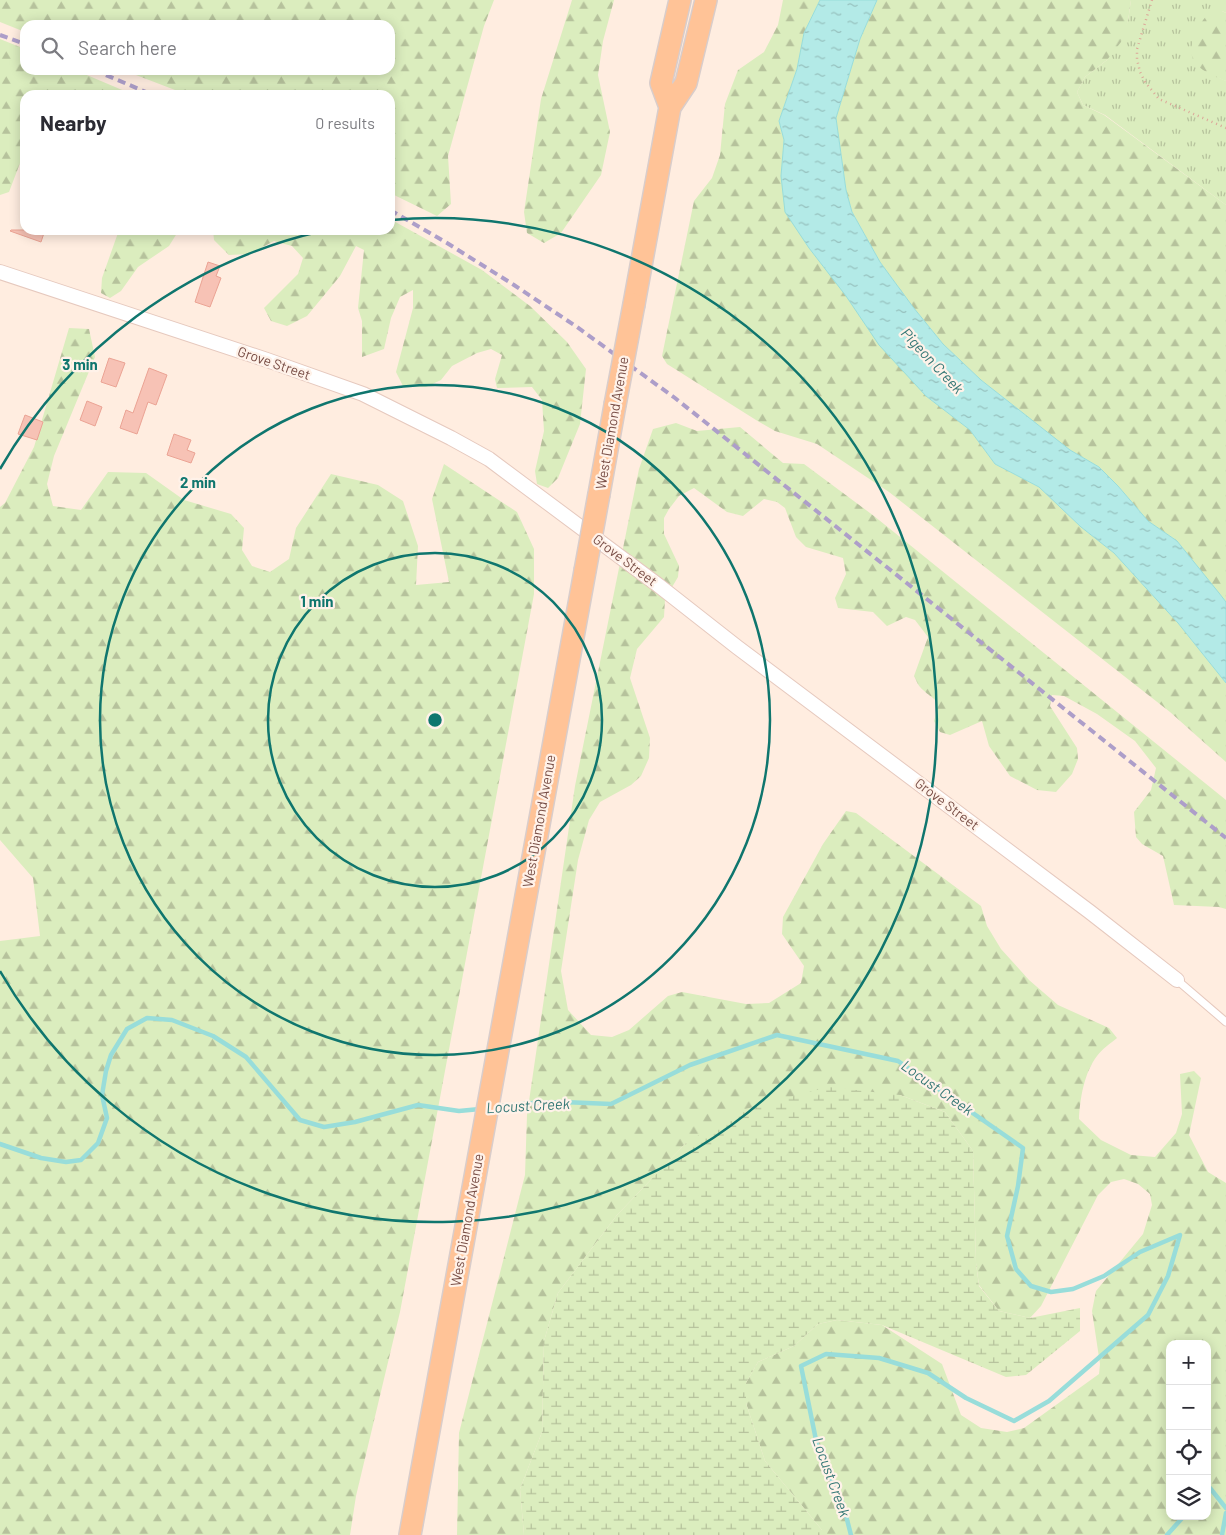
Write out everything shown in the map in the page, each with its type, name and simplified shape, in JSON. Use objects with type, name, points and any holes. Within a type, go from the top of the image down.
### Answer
[{"type":"main road","points":[[670,107],[660,83],[680,0]]},
{"type":"main road","name":"West Diamond Avenue","points":[[410,1535],[670,107],[686,84],[706,0]]},
{"type":"street","name":"Grove Street","points":[[0,272],[267,360],[363,394],[489,459],[658,584],[745,653],[1082,906],[1177,980]]},
{"type":"lane","points":[[1177,980],[1226,1022]]},
{"type":"path","points":[[1152,0],[1137,49],[1140,72],[1145,82],[1159,99],[1226,128]]},
{"type":"green space","points":[[0,0],[494,0],[484,26],[448,156],[451,204],[437,216],[395,195],[395,90],[175,90],[136,75],[395,75],[395,20],[20,20],[20,30],[0,22]]},
{"type":"green space","points":[[572,0],[614,0],[603,41],[598,75],[610,132],[601,175],[561,233],[544,243],[527,233],[524,212],[541,99]]},
{"type":"green space","points":[[783,0],[820,0],[804,33],[797,69],[779,121],[784,140],[781,176],[809,248],[926,396],[970,430],[995,464],[1039,487],[1081,527],[1114,553],[1178,623],[1226,683],[1226,762],[1170,712],[889,492],[817,444],[775,431],[756,420],[667,364],[662,356],[694,201],[712,178],[720,155],[725,104],[738,70],[764,52],[778,25]]},
{"type":"green space","points":[[877,0],[1131,0],[1128,21],[1121,42],[1107,60],[1085,77],[1077,92],[1083,105],[1104,115],[1226,205],[1226,602],[1177,541],[1148,521],[1099,467],[1070,450],[981,380],[943,344],[880,262],[852,212],[846,190],[836,118],[860,39]]},
{"type":"green space","points":[[1131,0],[1226,0],[1226,13],[1222,11],[1217,77],[1226,81],[1226,205],[1105,115],[1083,105],[1077,92],[1085,77],[1107,60],[1128,21]]},
{"type":"green space","points":[[1222,11],[1226,13],[1226,81],[1209,74],[1197,66],[1191,51],[1194,36],[1201,23],[1210,13]]},
{"type":"green space","points":[[0,39],[20,47],[20,75],[87,75],[122,90],[20,90],[20,163],[9,192],[0,195]]},
{"type":"green space","points":[[395,222],[482,270],[530,306],[567,342],[586,369],[580,424],[558,478],[548,488],[537,484],[535,471],[544,431],[542,400],[532,387],[497,388],[495,379],[502,355],[491,349],[477,353],[452,366],[441,380],[426,387],[403,386],[396,372],[413,308],[413,290],[400,297],[391,318],[384,349],[362,357],[362,321],[358,308],[364,250],[356,246],[340,276],[307,316],[287,326],[271,321],[264,308],[298,274],[303,258],[292,246],[274,241],[250,254],[229,255],[214,240],[214,235],[395,235]]},
{"type":"green space","points":[[117,235],[176,235],[169,246],[138,267],[121,291],[110,298],[101,293],[102,278]]},
{"type":"green space","points":[[69,328],[89,329],[95,357],[54,456],[47,484],[53,506],[81,510],[108,472],[146,473],[184,500],[231,514],[244,528],[242,550],[252,566],[270,572],[289,559],[296,528],[331,474],[378,485],[403,501],[418,546],[416,585],[449,582],[432,499],[444,464],[517,512],[534,549],[534,594],[400,1312],[356,1496],[350,1535],[0,1535],[0,941],[40,936],[33,878],[0,840],[0,507],[5,503],[34,447]]},
{"type":"green space","points":[[676,423],[697,431],[740,427],[783,463],[804,464],[874,516],[1226,800],[1226,909],[1174,905],[1163,856],[1142,844],[1136,837],[1134,812],[1151,790],[1156,768],[1135,741],[1097,714],[1064,696],[1052,695],[1050,706],[1077,748],[1078,759],[1072,774],[1056,792],[1037,790],[1010,776],[989,746],[982,721],[950,735],[940,732],[934,721],[937,703],[919,686],[914,676],[928,637],[915,620],[906,617],[887,626],[873,612],[838,608],[835,598],[846,574],[843,558],[806,547],[796,537],[785,508],[777,502],[764,499],[743,516],[727,512],[694,488],[679,496],[664,518],[664,534],[679,566],[678,577],[665,599],[664,617],[637,649],[630,678],[650,738],[649,758],[641,776],[631,785],[600,802],[589,820],[578,860],[561,971],[568,1010],[591,1035],[612,1037],[629,1030],[668,996],[682,992],[746,1004],[769,1003],[801,983],[804,966],[782,934],[783,917],[823,844],[846,811],[856,813],[981,906],[987,926],[1001,949],[1029,980],[1058,1005],[1109,1028],[1117,1038],[1097,1056],[1089,1070],[1082,1095],[1079,1119],[1101,1140],[1131,1155],[1155,1157],[1176,1133],[1182,1114],[1180,1074],[1194,1071],[1201,1078],[1189,1135],[1208,1172],[1226,1183],[1226,1535],[822,1535],[822,1530],[765,1461],[746,1403],[746,1383],[758,1362],[794,1346],[818,1324],[837,1320],[882,1325],[942,1364],[961,1415],[981,1428],[1007,1432],[1024,1428],[1099,1374],[1100,1364],[1092,1311],[1096,1291],[1143,1234],[1152,1205],[1150,1194],[1138,1184],[1124,1179],[1111,1182],[1098,1195],[1041,1306],[1030,1318],[999,1311],[979,1285],[976,1263],[973,1151],[945,1112],[900,1095],[686,1143],[617,1215],[558,1293],[544,1341],[542,1432],[520,1489],[524,1535],[457,1535],[459,1433],[525,1175],[527,1115],[575,786],[639,469],[653,429]]},
{"type":"green space","points":[[828,1087],[900,1095],[945,1112],[973,1151],[976,1263],[979,1286],[999,1311],[1030,1318],[1080,1308],[1080,1331],[1026,1375],[1006,1377],[882,1325],[837,1320],[818,1324],[794,1346],[758,1362],[746,1383],[746,1403],[765,1461],[822,1530],[822,1535],[524,1535],[520,1489],[542,1432],[544,1341],[558,1293],[617,1215],[686,1143],[738,1111]]},
{"type":"water","name":"Pigeon Creek","points":[[820,0],[877,0],[860,39],[836,118],[846,190],[852,212],[880,262],[943,344],[981,380],[1070,450],[1099,467],[1148,521],[1177,541],[1226,602],[1226,683],[1178,623],[1114,553],[1081,527],[1039,487],[995,464],[970,430],[926,396],[879,345],[785,212],[781,176],[784,140],[779,121],[797,69],[804,33]]},
{"type":"building","points":[[20,230],[20,235],[10,231]]},
{"type":"building","points":[[21,235],[43,235],[41,242]]},
{"type":"building","points":[[208,262],[220,266],[216,276],[221,278],[210,307],[195,302]]},
{"type":"building","points":[[109,358],[125,363],[116,387],[101,382]]},
{"type":"building","points":[[149,368],[167,375],[156,405],[148,402],[137,434],[120,428],[126,410],[133,413]]},
{"type":"building","points":[[87,401],[102,407],[95,426],[80,420]]},
{"type":"building","points":[[25,415],[43,422],[37,440],[18,434]]},
{"type":"building","points":[[174,434],[191,440],[187,450],[195,453],[191,463],[167,455]]},
{"type":"waterway","name":"Locust Creek","points":[[0,1144],[41,1158],[66,1162],[81,1160],[98,1143],[107,1118],[102,1095],[111,1055],[127,1029],[147,1018],[172,1020],[213,1036],[246,1057],[300,1120],[324,1127],[355,1122],[418,1105],[459,1111],[480,1109]]},
{"type":"waterway","name":"Locust Creek","points":[[493,1107],[563,1102],[611,1104],[690,1065],[777,1035],[898,1061],[1023,1148],[1018,1186],[1007,1236],[1016,1269],[1031,1286],[1051,1292],[1073,1289],[1104,1276],[1140,1252],[1180,1235],[1168,1276],[1148,1315],[1049,1401],[1014,1421],[966,1398],[928,1373],[879,1358],[826,1354],[801,1366],[818,1450],[843,1504],[851,1535]]},
{"type":"waterway","name":"Locust Creek","points":[[1211,1489],[1226,1508]]},
{"type":"waterway","name":"Locust Creek","points":[[1222,1535],[1226,1513]]},
{"type":"waterway","name":"Locust Creek","points":[[1167,1535],[1180,1520]]},
{"type":"railway","points":[[0,35],[20,42]]},
{"type":"railway","points":[[106,75],[141,90]]},
{"type":"railway","points":[[395,213],[514,285],[577,327],[675,398],[1226,838]]}]
